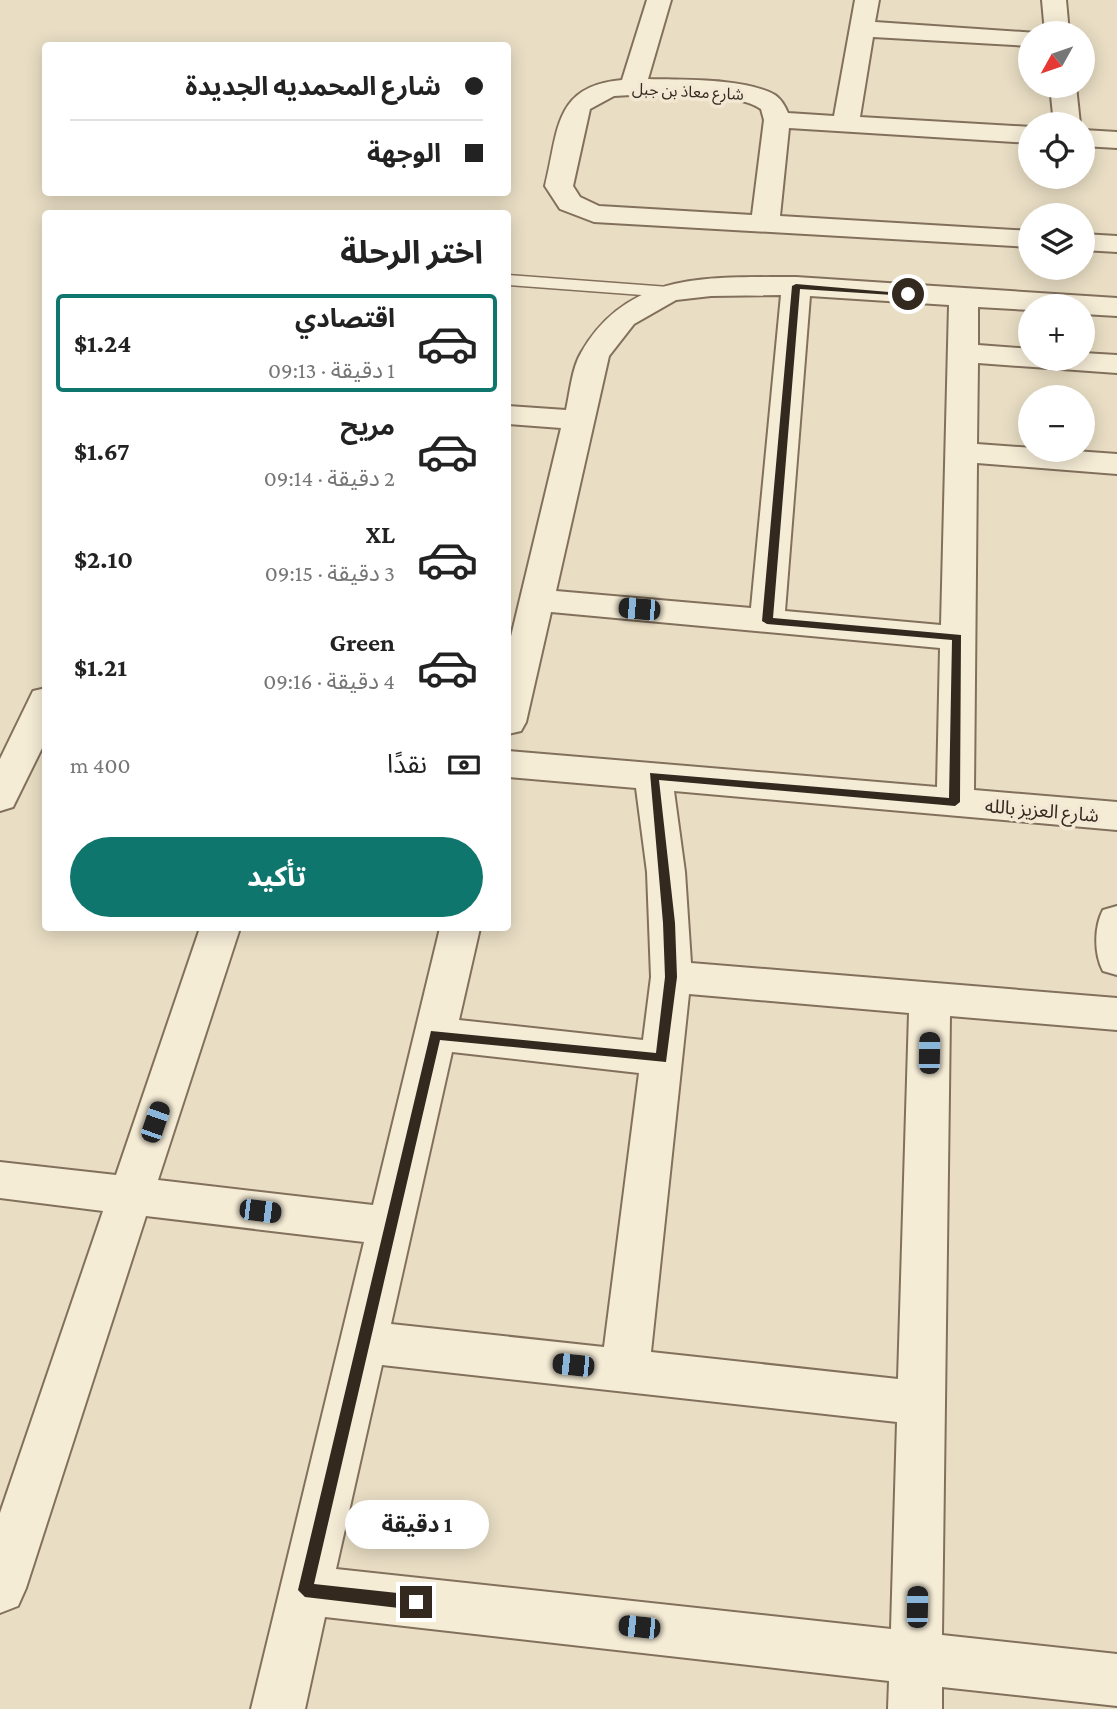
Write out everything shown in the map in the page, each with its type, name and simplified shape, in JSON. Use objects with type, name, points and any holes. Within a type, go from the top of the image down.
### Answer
[{"type":"street","points":[[633,87],[659,0]]},
{"type":"street","points":[[846,124],[867,0]]},
{"type":"street","points":[[1054,0],[1056,21]]},
{"type":"street","points":[[862,29],[1018,38]]},
{"type":"street","name":"شارع معاذ بن جبل","points":[[777,120],[774,107],[756,96],[633,87],[599,92],[578,106],[559,186],[562,195],[580,209],[594,214],[1018,238]]},
{"type":"street","points":[[765,224],[777,120],[1018,134]]},
{"type":"street","points":[[1095,139],[1117,140]]},
{"type":"street","points":[[1095,243],[1117,244]]},
{"type":"street","points":[[767,621],[796,286]]},
{"type":"street","points":[[511,709],[594,355],[624,318],[669,292],[722,287],[796,286],[1117,307]]},
{"type":"street","points":[[955,802],[964,297]]},
{"type":"street","points":[[963,354],[1018,357]]},
{"type":"street","points":[[1095,363],[1117,364]]},
{"type":"street","points":[[511,415],[578,420]]},
{"type":"street","points":[[961,452],[1117,464]]},
{"type":"street","points":[[536,600],[958,638]]},
{"type":"street","points":[[0,798],[42,715]]},
{"type":"street","name":"شارع العزيز بالله","points":[[511,764],[1117,816]]},
{"type":"street","points":[[625,1371],[671,977],[666,872],[653,776]]},
{"type":"street","points":[[1117,921],[1117,960]]},
{"type":"street","points":[[0,1588],[219,931]]},
{"type":"street","points":[[278,1709],[459,931]]},
{"type":"street","points":[[671,977],[1117,1014]]},
{"type":"street","points":[[915,1709],[930,999]]},
{"type":"street","points":[[435,1034],[662,1059]]},
{"type":"street","points":[[0,1180],[390,1226]]},
{"type":"street","points":[[363,1342],[921,1403]]},
{"type":"street","points":[[305,1590],[1117,1680]]},
{"type":"lane","points":[[511,280],[669,292]]},
{"type":"route","points":[[416,1602],[305,1590],[435,1034],[662,1059],[671,977],[666,872],[653,776],[955,802],[958,638],[767,621],[796,286],[908,294]]}]
